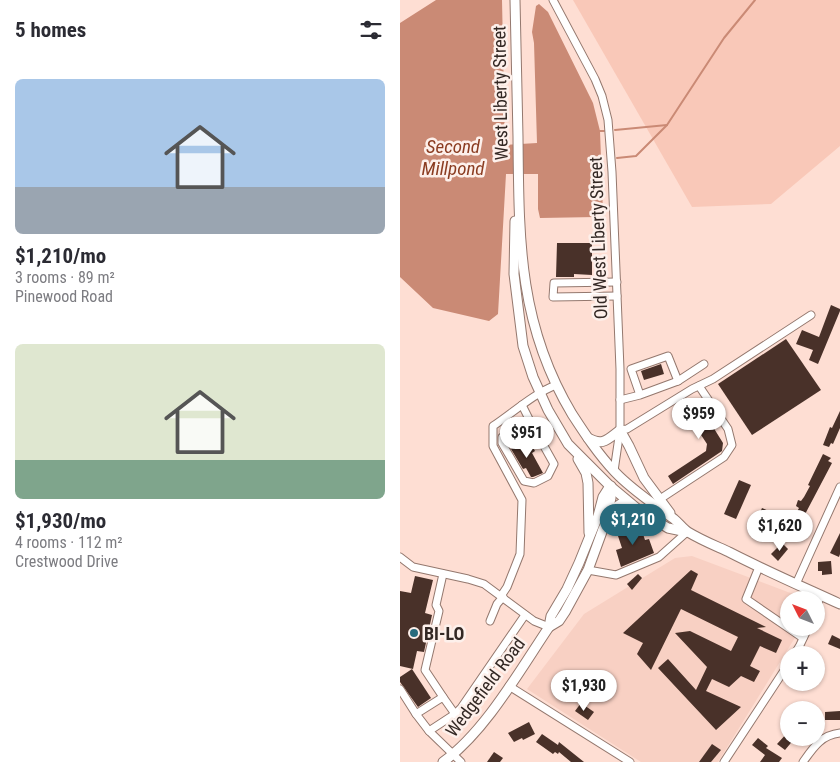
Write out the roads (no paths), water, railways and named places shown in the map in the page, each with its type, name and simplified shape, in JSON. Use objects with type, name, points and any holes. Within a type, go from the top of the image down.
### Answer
[{"type":"main road","name":"West Liberty Street","points":[[515,0],[518,185],[522,265],[527,299],[541,349],[556,385],[587,438],[614,471],[654,506],[674,520]]},
{"type":"main road","name":"West Liberty Street","points":[[518,185],[513,246],[515,294],[525,356],[539,391],[568,444],[610,486],[640,511]]},
{"type":"main road","points":[[587,438],[596,442],[602,442],[609,440],[620,430],[644,478],[674,520],[687,532]]},
{"type":"main road","points":[[568,444],[586,473],[589,493],[588,527],[590,537]]},
{"type":"main road","name":"Old West Liberty Street","points":[[610,486],[614,471]]},
{"type":"main road","points":[[603,529],[611,498],[610,486]]},
{"type":"main road","name":"Wedgefield Road","points":[[443,762],[453,755],[478,728],[549,627],[551,616],[567,589],[590,537],[603,497],[610,486]]},
{"type":"main road","points":[[603,529],[614,509],[618,505],[626,504],[668,528],[687,532],[812,591]]},
{"type":"main road","name":"Wedgefield Road","points":[[549,627],[559,621],[588,570],[603,529]]},
{"type":"main road","points":[[825,597],[840,604]]},
{"type":"street","name":"Old West Liberty Street","points":[[554,0],[595,79],[607,114],[612,172],[620,369],[620,430],[614,471]]},
{"type":"street","points":[[616,282],[554,283],[553,297],[617,296]]},
{"type":"street","points":[[620,430],[627,429],[651,413],[713,379],[811,315]]},
{"type":"street","points":[[620,369],[631,369],[668,356],[678,381]]},
{"type":"street","points":[[620,400],[678,381],[704,364]]},
{"type":"street","points":[[631,369],[640,395]]},
{"type":"street","points":[[490,621],[520,554],[522,500],[493,446],[493,426],[522,406],[539,391],[556,385]]},
{"type":"street","points":[[660,499],[724,457],[732,445],[728,429],[699,386]]},
{"type":"street","points":[[522,406],[554,464],[548,476],[534,483],[524,481],[502,443],[502,438],[530,421]]},
{"type":"street","points":[[496,452],[505,448]]},
{"type":"street","points":[[511,480],[521,475]]},
{"type":"street","points":[[796,584],[840,487]]},
{"type":"street","points":[[588,570],[616,575],[660,558],[687,532]]},
{"type":"street","points":[[400,557],[414,567],[477,581],[502,596],[534,622],[549,627]]},
{"type":"street","points":[[759,567],[746,598],[804,638],[799,646]]},
{"type":"street","points":[[443,574],[436,605],[439,611],[425,670],[455,714]]},
{"type":"street","points":[[429,731],[461,708],[526,615]]},
{"type":"street","points":[[724,762],[780,677]]},
{"type":"street","points":[[509,686],[630,762]]},
{"type":"street","points":[[400,689],[429,731],[461,762]]},
{"type":"street","points":[[416,714],[443,697]]},
{"type":"street","points":[[803,762],[819,741],[840,733]]},
{"type":"water","name":"Second Millpond","points":[[436,0],[502,0],[505,145],[537,143],[534,43],[532,32],[536,6],[539,4],[548,12],[593,103],[600,131],[603,214],[596,217],[540,218],[538,209],[538,174],[506,174],[498,314],[489,321],[433,308],[400,277],[400,23]]},
{"type":"waterway","points":[[617,158],[636,156],[667,125],[724,38],[755,0]]},
{"type":"waterway","points":[[615,130],[667,125]]},
{"type":"place","name":"BI-LO","points":[[414,633]]}]
